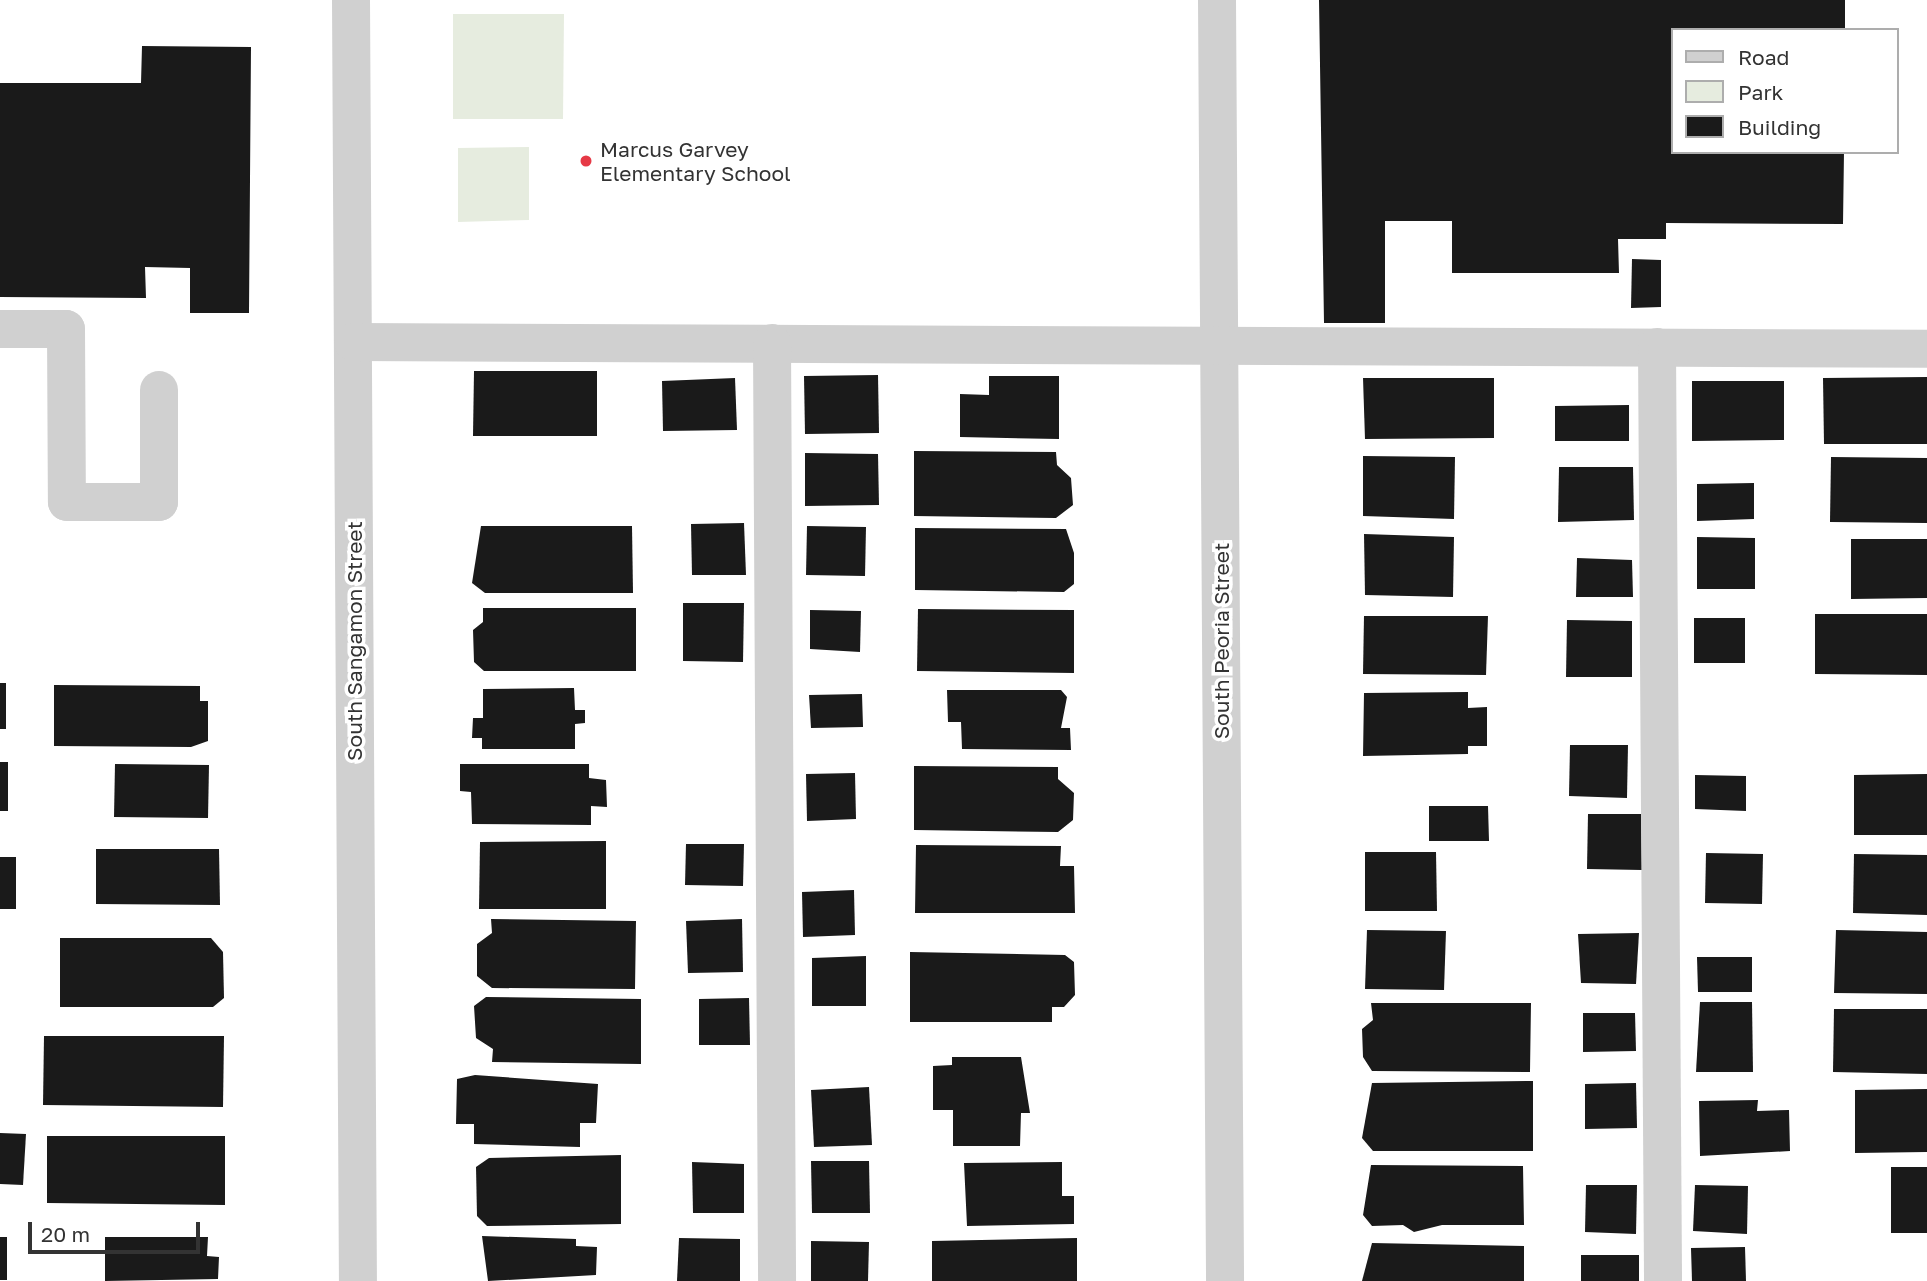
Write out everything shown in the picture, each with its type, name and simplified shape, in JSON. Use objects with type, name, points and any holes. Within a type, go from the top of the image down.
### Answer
[{"type":"street","name":"South Sangamon Street","points":[[351,0],[358,1281]]},
{"type":"street","name":"South Peoria Street","points":[[1217,0],[1226,1281]]},
{"type":"street","points":[[0,329],[66,329],[67,502],[159,502],[159,390]]},
{"type":"street","points":[[353,342],[1927,349]]},
{"type":"street","points":[[772,343],[777,1281]]},
{"type":"street","points":[[1657,347],[1663,1281]]},
{"type":"green space","points":[[453,14],[564,14],[563,119],[453,119]]},
{"type":"green space","points":[[529,147],[529,220],[458,222],[458,148]]},
{"type":"building","points":[[1319,0],[1845,0],[1845,28],[1672,28],[1672,154],[1844,154],[1843,224],[1666,223],[1666,239],[1618,239],[1619,273],[1452,273],[1452,221],[1385,221],[1385,323],[1324,323]]},
{"type":"building","points":[[142,46],[251,47],[249,313],[190,313],[190,268],[145,267],[146,298],[0,297],[0,83],[141,83]]},
{"type":"building","points":[[1632,259],[1661,260],[1661,307],[1631,308]]},
{"type":"building","points":[[474,371],[597,371],[597,436],[473,436]]},
{"type":"building","points":[[878,375],[879,433],[805,434],[804,376]]},
{"type":"building","points":[[989,376],[1059,376],[1059,439],[960,437],[960,394],[989,395]]},
{"type":"building","points":[[1927,377],[1927,444],[1824,444],[1823,378]]},
{"type":"building","points":[[735,378],[737,430],[663,431],[662,381]]},
{"type":"building","points":[[1363,378],[1494,378],[1494,438],[1365,439]]},
{"type":"building","points":[[1692,381],[1784,381],[1784,440],[1692,441]]},
{"type":"building","points":[[1629,405],[1629,441],[1555,441],[1555,406]]},
{"type":"building","points":[[914,451],[1056,452],[1057,465],[1071,478],[1073,505],[1056,518],[914,516]]},
{"type":"building","points":[[805,453],[878,454],[879,505],[805,506]]},
{"type":"building","points":[[1363,456],[1455,457],[1454,519],[1363,516]]},
{"type":"building","points":[[1831,457],[1927,458],[1927,523],[1830,522]]},
{"type":"building","points":[[1559,467],[1633,467],[1634,520],[1558,522]]},
{"type":"building","points":[[1754,483],[1754,519],[1697,521],[1697,484]]},
{"type":"building","points":[[744,523],[746,575],[692,575],[691,524]]},
{"type":"building","points":[[481,526],[632,526],[633,593],[485,593],[472,583]]},
{"type":"building","points":[[807,526],[866,527],[865,576],[806,575]]},
{"type":"building","points":[[915,528],[1066,529],[1074,553],[1074,584],[1064,592],[915,590]]},
{"type":"building","points":[[1364,534],[1454,537],[1453,597],[1365,595]]},
{"type":"building","points":[[1697,537],[1755,538],[1755,589],[1697,589]]},
{"type":"building","points":[[1851,539],[1927,539],[1927,598],[1851,599]]},
{"type":"building","points":[[1577,558],[1632,560],[1633,597],[1576,597]]},
{"type":"building","points":[[683,603],[744,603],[743,662],[683,661]]},
{"type":"building","points":[[483,608],[636,608],[636,671],[484,671],[474,662],[473,630],[483,622]]},
{"type":"building","points":[[918,609],[1074,610],[1074,673],[917,671]]},
{"type":"building","points":[[810,610],[861,611],[860,652],[810,649]]},
{"type":"building","points":[[1815,614],[1927,614],[1927,675],[1815,674]]},
{"type":"building","points":[[1364,616],[1488,616],[1486,675],[1363,674]]},
{"type":"building","points":[[1694,618],[1745,618],[1745,663],[1694,663]]},
{"type":"building","points":[[1567,620],[1632,621],[1632,677],[1566,677]]},
{"type":"building","points":[[0,683],[6,683],[6,729],[0,729]]},
{"type":"building","points":[[54,685],[200,686],[200,701],[208,701],[208,741],[191,747],[54,746]]},
{"type":"building","points":[[574,688],[575,710],[585,710],[585,723],[575,724],[575,749],[482,749],[482,738],[472,738],[473,718],[483,718],[483,689]]},
{"type":"building","points":[[947,690],[1061,690],[1067,697],[1061,728],[1070,728],[1071,750],[962,749],[961,722],[948,722]]},
{"type":"building","points":[[1468,692],[1468,708],[1487,707],[1487,746],[1468,746],[1468,754],[1363,756],[1364,693]]},
{"type":"building","points":[[862,694],[863,727],[811,728],[809,695]]},
{"type":"building","points":[[1570,745],[1628,745],[1627,798],[1569,796]]},
{"type":"building","points":[[0,762],[8,762],[8,811],[0,811]]},
{"type":"building","points":[[115,764],[209,765],[208,818],[114,817]]},
{"type":"building","points":[[460,764],[589,764],[589,778],[606,780],[607,807],[591,806],[591,825],[472,824],[471,792],[460,791]]},
{"type":"building","points":[[914,766],[1058,767],[1058,779],[1074,793],[1073,820],[1058,832],[914,830]]},
{"type":"building","points":[[855,773],[856,819],[807,821],[806,774]]},
{"type":"building","points":[[1927,774],[1927,835],[1854,835],[1854,775]]},
{"type":"building","points":[[1695,775],[1746,776],[1746,811],[1695,809]]},
{"type":"building","points":[[1429,806],[1488,806],[1489,841],[1429,841]]},
{"type":"building","points":[[1588,814],[1641,814],[1642,870],[1587,869]]},
{"type":"building","points":[[606,841],[606,909],[479,909],[480,842]]},
{"type":"building","points":[[686,844],[744,844],[743,886],[685,885]]},
{"type":"building","points":[[916,845],[1061,846],[1060,866],[1074,866],[1075,913],[915,913]]},
{"type":"building","points":[[96,849],[219,849],[220,905],[96,904]]},
{"type":"building","points":[[1365,852],[1436,852],[1437,911],[1365,911]]},
{"type":"building","points":[[1706,853],[1763,854],[1762,904],[1705,903]]},
{"type":"building","points":[[1854,854],[1927,855],[1927,915],[1853,913]]},
{"type":"building","points":[[0,857],[16,857],[16,909],[0,909]]},
{"type":"building","points":[[854,890],[855,935],[803,937],[802,892]]},
{"type":"building","points":[[491,919],[636,921],[635,989],[492,988],[477,976],[477,944],[492,933]]},
{"type":"building","points":[[742,919],[743,972],[688,973],[686,921]]},
{"type":"building","points":[[1367,930],[1446,931],[1444,990],[1365,989]]},
{"type":"building","points":[[1836,930],[1927,932],[1927,994],[1834,993]]},
{"type":"building","points":[[1639,933],[1636,984],[1581,983],[1578,934]]},
{"type":"building","points":[[60,938],[211,938],[223,952],[224,998],[213,1007],[60,1007]]},
{"type":"building","points":[[910,952],[1065,955],[1074,962],[1075,995],[1064,1007],[1052,1007],[1052,1022],[910,1022]]},
{"type":"building","points":[[866,956],[866,1006],[812,1006],[812,958]]},
{"type":"building","points":[[1697,957],[1752,957],[1752,992],[1698,992]]},
{"type":"building","points":[[486,997],[641,999],[641,1064],[492,1062],[493,1049],[476,1038],[474,1006]]},
{"type":"building","points":[[749,998],[750,1045],[699,1045],[699,999]]},
{"type":"building","points":[[1700,1002],[1752,1002],[1753,1072],[1696,1072]]},
{"type":"building","points":[[1371,1003],[1531,1003],[1530,1072],[1372,1071],[1363,1057],[1362,1029],[1373,1020]]},
{"type":"building","points":[[1834,1009],[1927,1009],[1927,1074],[1833,1072]]},
{"type":"building","points":[[1583,1013],[1635,1013],[1636,1051],[1583,1052]]},
{"type":"building","points":[[44,1036],[224,1036],[223,1107],[43,1105]]},
{"type":"building","points":[[952,1057],[1021,1057],[1030,1113],[1021,1113],[1020,1146],[953,1146],[953,1110],[933,1110],[933,1066],[952,1065]]},
{"type":"building","points":[[475,1075],[598,1084],[596,1123],[580,1123],[580,1147],[474,1144],[474,1124],[456,1124],[457,1079]]},
{"type":"building","points":[[1533,1081],[1533,1151],[1373,1151],[1362,1138],[1372,1083]]},
{"type":"building","points":[[1636,1083],[1637,1128],[1585,1129],[1585,1084]]},
{"type":"building","points":[[869,1087],[872,1145],[814,1147],[811,1090]]},
{"type":"building","points":[[1927,1089],[1927,1152],[1855,1153],[1855,1090]]},
{"type":"building","points":[[1758,1100],[1757,1111],[1789,1110],[1790,1151],[1700,1156],[1699,1101]]},
{"type":"building","points":[[0,1133],[26,1134],[23,1185],[0,1184]]},
{"type":"building","points":[[47,1136],[225,1136],[225,1205],[47,1203]]},
{"type":"building","points":[[621,1155],[621,1224],[487,1226],[477,1216],[476,1167],[489,1158]]},
{"type":"building","points":[[811,1161],[869,1161],[870,1213],[812,1213]]},
{"type":"building","points":[[692,1162],[744,1164],[744,1213],[693,1213]]},
{"type":"building","points":[[1062,1162],[1062,1196],[1074,1196],[1074,1224],[967,1226],[964,1163]]},
{"type":"building","points":[[1371,1165],[1523,1166],[1524,1225],[1442,1225],[1414,1232],[1403,1225],[1372,1226],[1363,1215]]},
{"type":"building","points":[[1891,1167],[1927,1167],[1927,1233],[1891,1233]]},
{"type":"building","points":[[1586,1185],[1637,1185],[1636,1234],[1585,1232]]},
{"type":"building","points":[[1695,1185],[1748,1186],[1747,1234],[1693,1231]]},
{"type":"building","points":[[482,1236],[576,1239],[576,1246],[597,1247],[596,1275],[488,1281]]},
{"type":"building","points":[[0,1237],[7,1237],[7,1280],[0,1280]]},
{"type":"building","points":[[105,1237],[208,1237],[207,1256],[219,1257],[218,1279],[105,1281]]},
{"type":"building","points":[[679,1238],[740,1239],[740,1281],[677,1281]]},
{"type":"building","points":[[1077,1238],[1077,1281],[932,1281],[932,1241]]},
{"type":"building","points":[[811,1241],[869,1242],[868,1281],[811,1281]]},
{"type":"building","points":[[1372,1243],[1524,1246],[1524,1281],[1362,1281]]},
{"type":"building","points":[[1745,1247],[1746,1281],[1692,1281],[1691,1248]]},
{"type":"building","points":[[1581,1255],[1639,1255],[1639,1281],[1581,1281]]},
{"type":"place","name":"Marcus Garvey Elementary School","points":[[586,161]]}]
